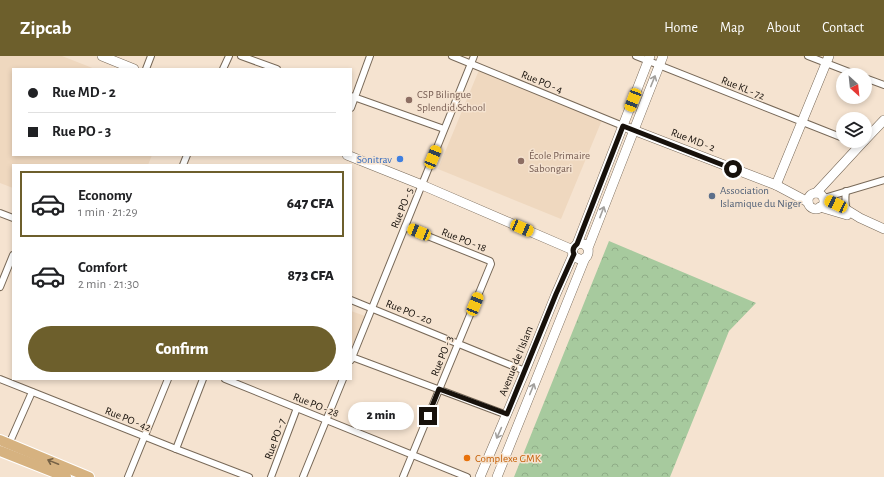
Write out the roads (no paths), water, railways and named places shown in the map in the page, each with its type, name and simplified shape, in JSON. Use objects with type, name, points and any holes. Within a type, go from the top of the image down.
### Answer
[{"type":"main road","points":[[102,56],[132,68]]},
{"type":"main road","points":[[497,477],[585,258],[588,255],[588,248],[663,56]]},
{"type":"main road","name":"Avenue de l'Islam","points":[[480,477],[574,250],[649,58]]},
{"type":"main road","points":[[776,185],[827,60]]},
{"type":"main road","points":[[872,133],[884,120]]},
{"type":"main road","name":"Rue MD - 2","points":[[623,126],[776,185],[820,198],[847,210],[860,218]]},
{"type":"main road","points":[[808,202],[809,197],[820,198],[828,180],[857,148]]},
{"type":"main road","points":[[349,156],[422,185],[574,250],[578,259],[585,258]]},
{"type":"main road","name":"Rue MD - 2","points":[[776,185],[808,202],[815,209],[820,198]]},
{"type":"main road","name":"Rue MD - 2","points":[[820,198],[884,229]]},
{"type":"main road","points":[[574,250],[582,243],[588,248]]},
{"type":"main road","points":[[4,442],[89,477]]},
{"type":"main road","points":[[0,451],[66,477]]},
{"type":"street","points":[[146,68],[152,56]]},
{"type":"street","points":[[223,68],[229,56]]},
{"type":"street","points":[[241,56],[274,68]]},
{"type":"street","points":[[370,56],[353,96],[444,129]]},
{"type":"street","name":"Rue PO - 4","points":[[452,56],[623,126]]},
{"type":"street","name":"Rue PO - 5","points":[[352,358],[474,56]]},
{"type":"street","name":"Rue KL - 72","points":[[636,56],[649,58],[660,66],[836,135]]},
{"type":"street","points":[[808,56],[827,60],[843,68]]},
{"type":"street","points":[[872,81],[884,85]]},
{"type":"street","points":[[820,198],[884,180]]},
{"type":"street","points":[[846,191],[845,200],[847,210]]},
{"type":"street","points":[[0,213],[12,218]]},
{"type":"street","name":"Rue PO - 18","points":[[405,227],[490,261],[491,264]]},
{"type":"street","points":[[1,283],[12,257]]},
{"type":"street","name":"Rue PO - 3","points":[[403,477],[491,264]]},
{"type":"street","name":"Rue PO - 20","points":[[352,300],[525,371]]},
{"type":"street","points":[[352,358],[507,414]]},
{"type":"street","name":"Rue PO - 42","points":[[0,379],[176,450],[249,477]]},
{"type":"street","points":[[128,477],[168,380]]},
{"type":"street","points":[[176,450],[203,380]]},
{"type":"street","name":"Rue PO - 28","points":[[227,380],[467,477]]},
{"type":"street","points":[[304,477],[343,380]]},
{"type":"street","points":[[4,442],[32,392]]},
{"type":"street","name":"Rue PO - 7","points":[[272,477],[297,408]]},
{"type":"place","name":"CSP Bilingue Splendid School","points":[[409,100]]},
{"type":"place","name":"Sonitrav","points":[[400,159]]},
{"type":"place","name":"École Primaire Sabongari","points":[[521,161]]},
{"type":"place","name":"Association Islamique du Niger","points":[[712,196]]},
{"type":"place","name":"Complexe GMK","points":[[467,458]]}]
